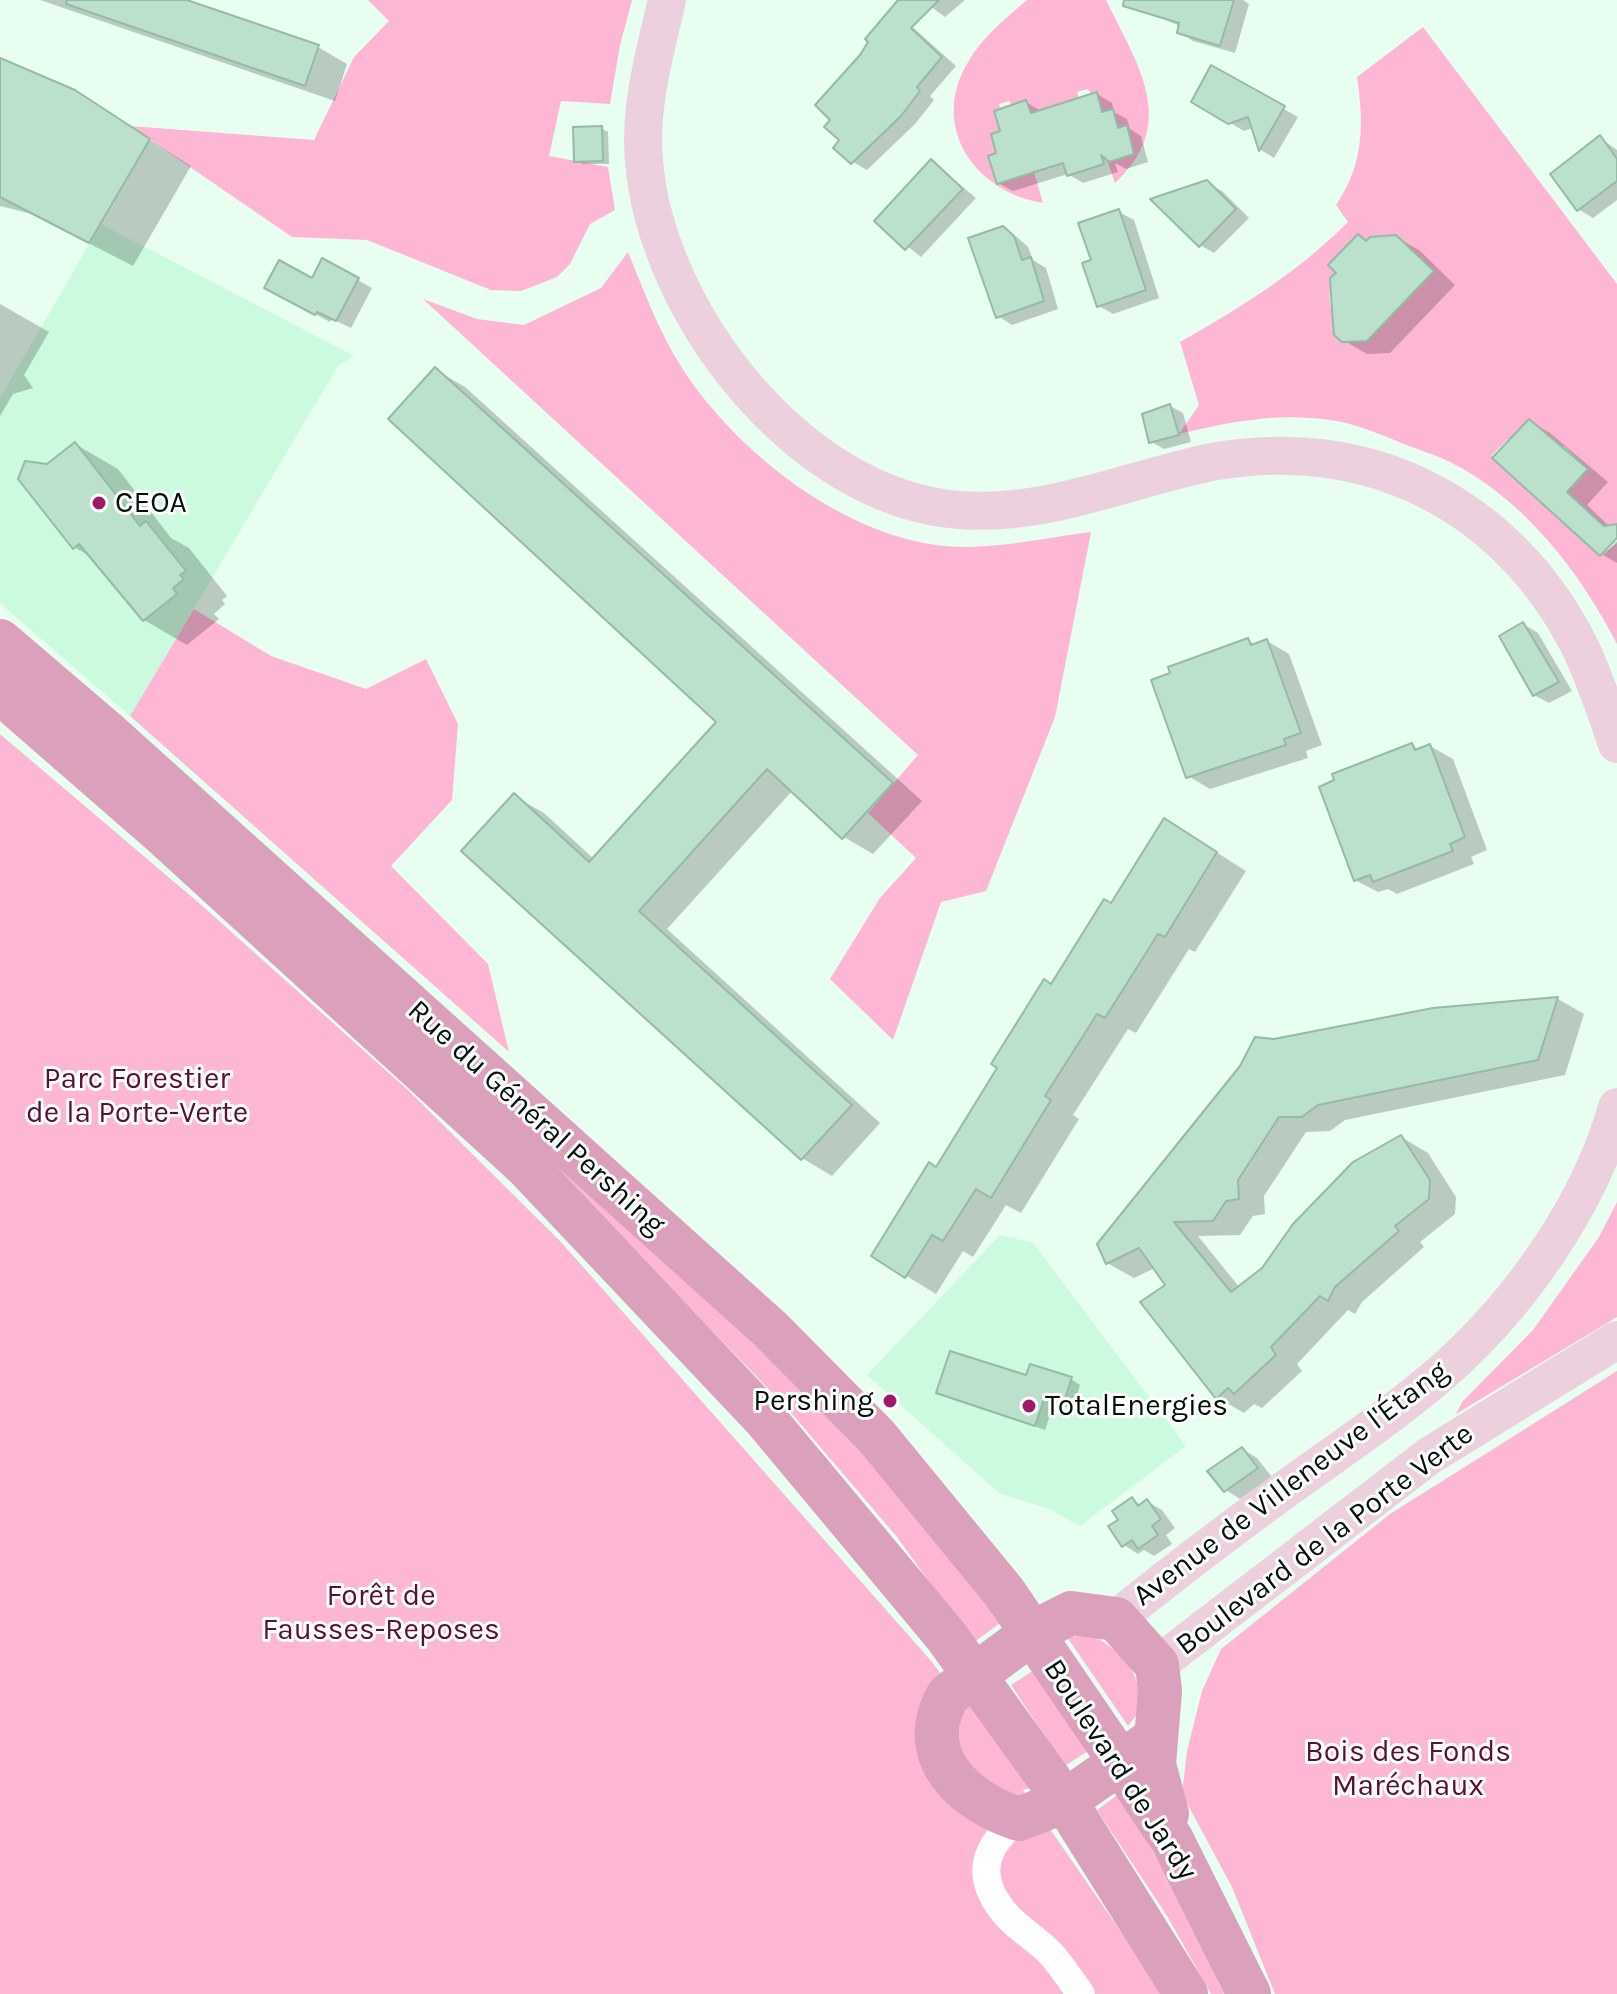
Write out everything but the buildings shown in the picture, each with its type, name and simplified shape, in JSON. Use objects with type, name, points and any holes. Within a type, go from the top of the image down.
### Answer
[{"type":"main road","name":"Rue du Général Pershing","points":[[0,641],[120,743],[770,1329],[876,1436],[949,1521],[1032,1633]]},
{"type":"main road","name":"Rue du Général Pershing","points":[[0,692],[176,846],[525,1165],[765,1419],[932,1619],[972,1675]]},
{"type":"main road","points":[[1138,1751],[1065,1801],[1019,1819],[978,1803],[951,1779],[939,1743],[941,1708],[948,1695],[972,1675],[1032,1633],[1071,1613],[1116,1619],[1157,1665]]},
{"type":"main road","name":"Boulevard de Jardy","points":[[1032,1633],[1138,1751],[1154,1764],[1172,1840],[1249,1994]]},
{"type":"main road","name":"Boulevard de Jardy","points":[[1138,1751],[1160,1691],[1157,1665]]},
{"type":"main road","points":[[972,1675],[1065,1801],[1186,1994]]},
{"type":"street","points":[[667,0],[651,67],[644,117],[643,160],[652,208],[671,263],[705,330],[752,397],[795,437],[847,474],[901,497],[956,510],[1047,505],[1214,462],[1288,453],[1334,457],[1383,470],[1435,494],[1475,520],[1516,557],[1554,605],[1580,647],[1617,744]]},
{"type":"street","name":"Avenue de Villeneuve l'Étang","points":[[1116,1619],[1367,1432],[1448,1367],[1517,1292],[1558,1240],[1592,1173],[1617,1107]]},
{"type":"street","name":"Boulevard de la Porte Verte","points":[[1157,1665],[1429,1456],[1617,1340]]},
{"type":"street","points":[[1019,1819],[1001,1834],[986,1856],[987,1885],[1009,1917],[1051,1954],[1081,1994]]},
{"type":"shaded area","points":[[101,224],[354,356],[338,366],[130,716],[0,603],[0,398]]},
{"type":"shaded area","name":"TotalEnergies","points":[[1000,1235],[1033,1243],[1186,1446],[1080,1526],[1049,1509],[999,1493],[867,1375]]},
{"type":"green space","points":[[368,0],[632,0],[620,45],[610,104],[561,101],[549,156],[608,167],[615,210],[590,224],[570,264],[557,277],[521,291],[491,290],[367,240],[292,237],[130,126],[314,140],[354,57],[389,21]]},
{"type":"green space","points":[[1027,0],[1106,0],[1140,70],[1149,116],[1145,138],[1135,161],[1115,183],[1106,157],[1133,148],[1127,126],[1118,128],[1113,109],[1102,112],[1097,92],[1091,94],[1088,89],[1077,92],[1079,98],[1037,135],[1026,100],[1011,105],[1009,101],[999,104],[1000,108],[994,110],[1000,131],[991,134],[996,153],[988,157],[995,178],[1034,172],[1043,203],[997,185],[979,171],[965,153],[957,132],[954,110],[957,86],[968,62],[994,29]]},
{"type":"green space","points":[[1423,27],[1617,284],[1617,524],[1608,530],[1567,492],[1588,469],[1564,446],[1542,470],[1508,439],[1491,456],[1600,556],[1617,543],[1617,644],[1586,590],[1526,517],[1477,477],[1450,462],[1357,426],[1311,418],[1254,420],[1179,434],[1199,405],[1180,342],[1268,288],[1348,222],[1336,205],[1352,174],[1360,144],[1361,111],[1357,77]],"holes":[[[1358,234],[1366,241],[1372,236],[1379,242],[1385,236],[1396,235],[1432,269],[1336,318],[1330,297],[1336,273],[1328,265]]]},
{"type":"green space","points":[[628,252],[666,340],[706,401],[769,465],[806,492],[846,515],[887,533],[928,544],[985,546],[1091,532],[1055,717],[986,891],[941,902],[893,1040],[830,979],[880,898],[916,858],[868,813],[918,755],[423,299],[477,319],[524,325],[601,288]]},
{"type":"green space","points":[[194,609],[271,656],[366,689],[426,659],[458,724],[452,800],[391,866],[488,964],[509,1052],[130,716]]},
{"type":"green space","name":"Forêt de Fausses-Reposes","points":[[0,734],[199,903],[409,1091],[561,1242],[933,1663],[964,1707],[974,1699],[1033,1787],[1023,1790],[1164,1994],[0,1994]]},
{"type":"green space","points":[[179,806],[783,1361],[1007,1618],[973,1643],[897,1537],[786,1407],[620,1236]]},
{"type":"green space","points":[[1617,1202],[1617,1317],[1456,1414],[1462,1402],[1533,1330],[1599,1237]]},
{"type":"green space","name":"Bois des Fonds Maréchaux","points":[[1617,1371],[1617,1994],[1275,1994],[1232,1887],[1182,1794],[1187,1751],[1202,1691],[1221,1649],[1390,1514]]},
{"type":"green space","points":[[1093,1635],[1122,1657],[1137,1683],[1141,1709],[1128,1726],[1067,1637]]},
{"type":"green space","points":[[1034,1670],[1088,1751],[1065,1766],[1011,1685]]},
{"type":"green space","points":[[1120,1793],[1182,1904],[1224,1994],[1211,1994],[1167,1916],[1097,1810]]},
{"type":"place","name":"CEOA","points":[[99,503]]},
{"type":"place","name":"Pershing","points":[[890,1401]]},
{"type":"place","name":"TotalEnergies","points":[[1029,1406]]},
{"type":"park label","name":"Parc Forestier de la Porte-Verte","points":[[137,1096]]}]
